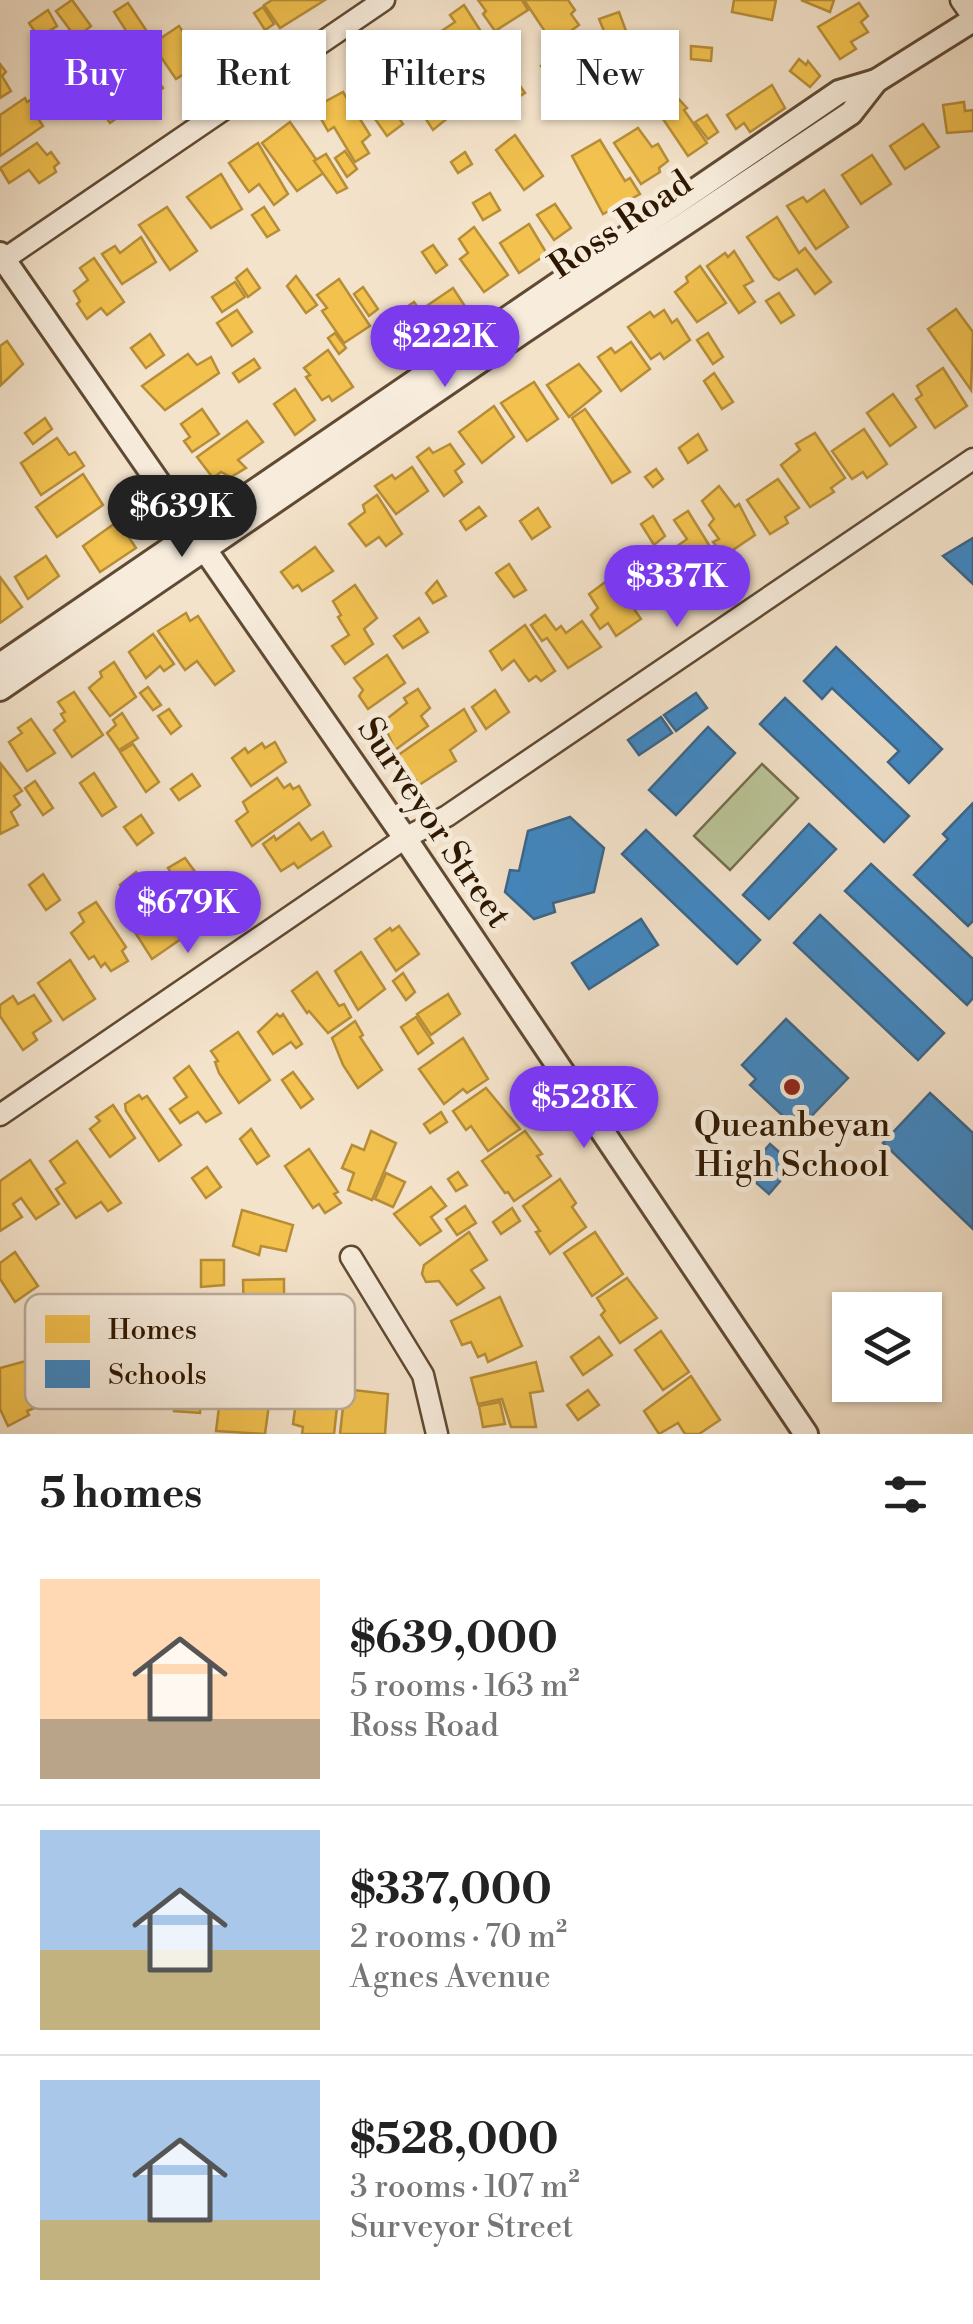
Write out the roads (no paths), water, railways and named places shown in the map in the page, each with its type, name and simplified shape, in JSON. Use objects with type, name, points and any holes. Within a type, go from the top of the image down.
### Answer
[{"type":"street","points":[[1,258],[384,0]]},
{"type":"street","points":[[961,0],[973,18]]},
{"type":"street","name":"Ross Road","points":[[0,665],[521,332],[851,113],[876,81],[973,18]]},
{"type":"street","name":"Surveyor Street","points":[[1,258],[405,838],[806,1434]]},
{"type":"street","points":[[0,1115],[405,838],[447,816],[973,460]]},
{"type":"street","name":"Ross Road","points":[[0,689],[200,540]]},
{"type":"street","points":[[351,1257],[423,1376],[438,1434]]},
{"type":"place","name":"Queanbeyan High School","points":[[792,1087]]}]
